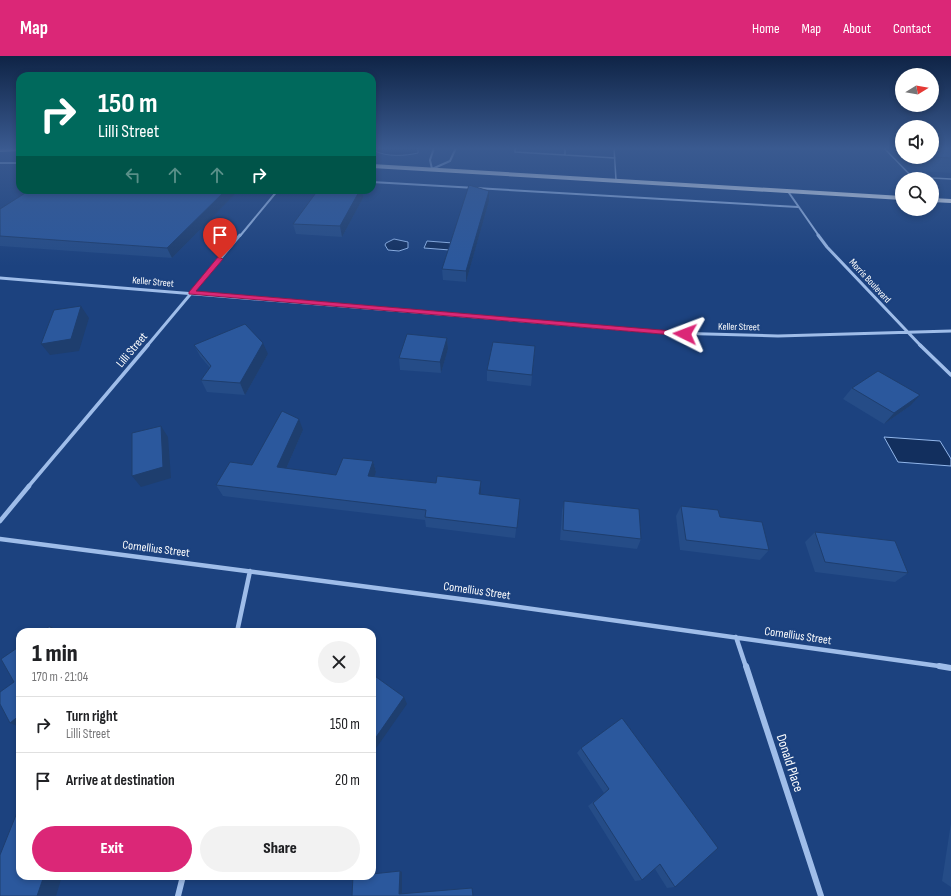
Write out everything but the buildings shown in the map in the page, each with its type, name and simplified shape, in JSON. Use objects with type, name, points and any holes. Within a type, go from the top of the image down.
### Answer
[{"type":"highway","points":[[739,187],[895,198]]},
{"type":"highway","points":[[939,200],[951,201]]},
{"type":"street","points":[[461,187],[798,207]]},
{"type":"street","name":"Morris Boulevard","points":[[787,190],[827,247],[905,331],[951,375]]},
{"type":"street","name":"Lilli Street","points":[[0,521],[275,194]]},
{"type":"street","name":"Keller Street","points":[[0,278],[670,333],[778,336],[951,330]]},
{"type":"street","name":"Cornellius Street","points":[[0,539],[250,571],[736,637],[951,668]]},
{"type":"street","points":[[238,628],[250,571]]},
{"type":"street","name":"Donald Place","points":[[736,637],[821,896]]},
{"type":"street","points":[[178,896],[182,880]]},
{"type":"water","points":[[394,239],[408,242],[408,248],[399,251],[388,250],[385,245],[386,243]]},
{"type":"water","points":[[427,241],[453,243],[450,250],[424,248]]},
{"type":"water","points":[[884,437],[940,441],[951,459],[951,466],[898,462]]},
{"type":"route","points":[[220,259],[192,293],[685,334]]}]
